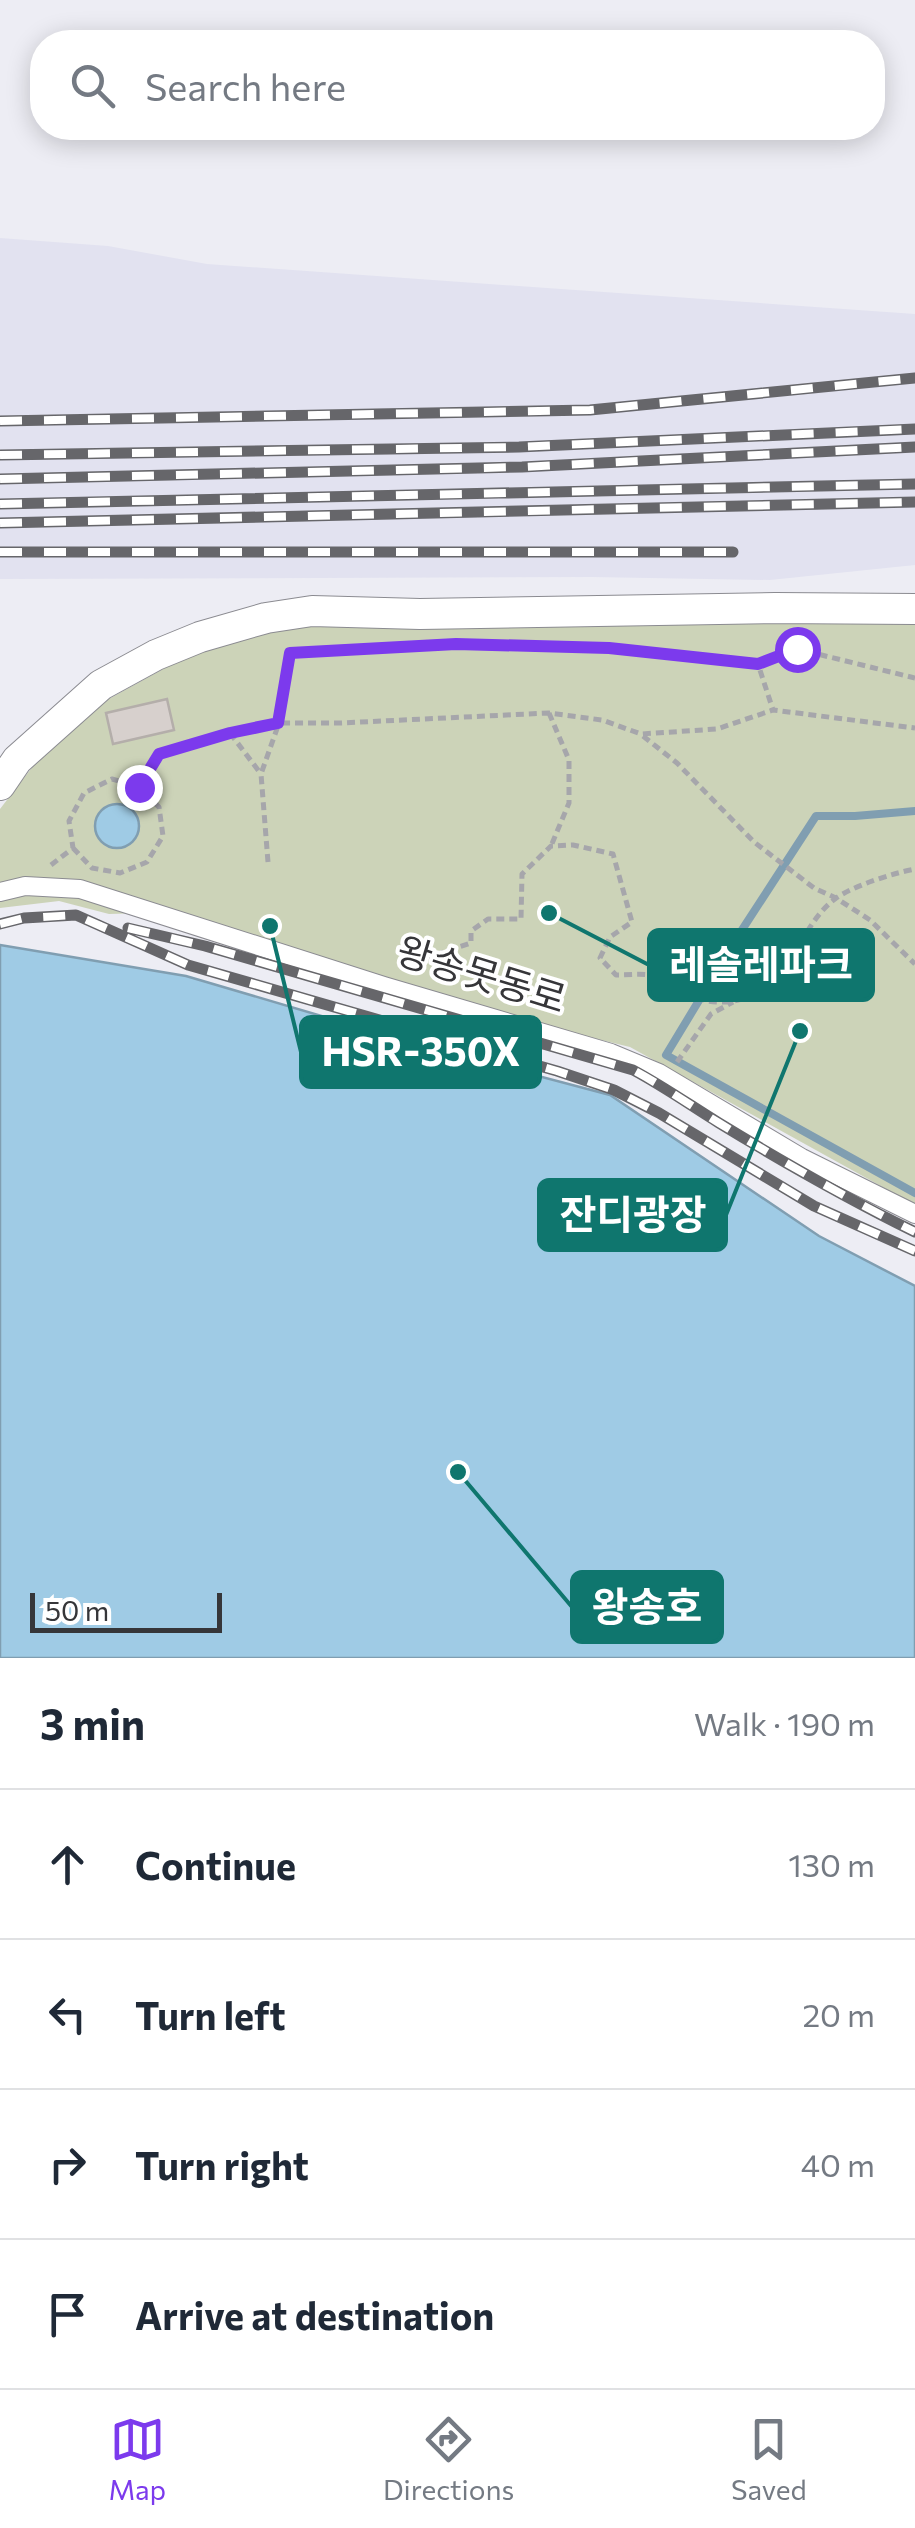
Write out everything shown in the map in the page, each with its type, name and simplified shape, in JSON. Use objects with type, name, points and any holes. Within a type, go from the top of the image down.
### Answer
[{"type":"street","points":[[0,785],[17,760],[101,684],[200,637],[266,618],[312,611],[420,614],[915,609]]},
{"type":"street","name":"왕송못동로","points":[[0,892],[25,886],[80,889],[384,986],[612,1053],[659,1073],[802,1158],[915,1214]]},
{"type":"path","points":[[268,862],[261,774],[278,723],[290,653],[456,644],[609,648],[758,664],[797,649],[915,678]]},
{"type":"path","points":[[758,664],[774,710]]},
{"type":"path","points":[[641,734],[717,728],[774,710],[915,728]]},
{"type":"path","points":[[422,960],[471,942],[471,931],[488,920],[521,919],[522,874],[550,846],[569,803],[569,760],[550,713]]},
{"type":"path","points":[[139,787],[159,754],[278,723],[550,713],[602,720],[641,734],[677,762],[762,849],[814,888],[870,920],[915,964]]},
{"type":"path","points":[[230,733],[261,774]]},
{"type":"path","points":[[112,779],[139,787],[159,807],[162,836],[147,862],[120,874],[92,868],[73,848],[69,821],[84,793],[112,779]]},
{"type":"path","points":[[550,846],[573,845],[613,854],[632,922],[610,937],[600,958],[616,975],[653,976],[704,1002],[736,1000]]},
{"type":"path","points":[[25,886],[73,848]]},
{"type":"path","points":[[680,1058],[711,1014],[763,991],[796,954],[812,924],[836,898],[889,874],[915,869]]},
{"type":"shaded area","points":[[0,238],[108,246],[207,264],[915,314],[915,565],[770,580],[0,579]]},
{"type":"green space","points":[[915,622],[915,1205],[630,1047],[407,985],[179,912],[109,914],[59,901],[0,908],[0,809],[37,761],[105,701],[214,641],[314,623]]},
{"type":"water","points":[[117,804],[133,810],[139,826],[133,842],[117,848],[101,842],[95,826],[101,810]]},
{"type":"water","points":[[0,945],[186,976],[413,1043],[610,1095],[819,1236],[915,1286],[915,1658],[0,1658]]},
{"type":"building","points":[[167,699],[174,730],[113,744],[106,713]]},
{"type":"waterway","points":[[915,811],[816,816],[666,1055],[915,1193]]},
{"type":"railway","points":[[0,421],[590,410],[915,378]]},
{"type":"railway","points":[[0,455],[519,447],[915,429]]},
{"type":"railway","points":[[0,479],[522,467],[915,447]]},
{"type":"railway","points":[[0,504],[915,484]]},
{"type":"railway","points":[[0,523],[915,502]]},
{"type":"railway","points":[[0,552],[733,552]]},
{"type":"railway","points":[[0,924],[24,918],[76,915],[188,965],[614,1090],[814,1206],[915,1251]]},
{"type":"railway","points":[[128,928],[205,946],[633,1070],[791,1166],[915,1232]]},
{"type":"place","name":"레솔레파크","points":[[549,913]]},
{"type":"place","name":"HSR-350X","points":[[270,926]]},
{"type":"place","name":"잔디광장","points":[[800,1031]]},
{"type":"place","name":"왕송호","points":[[458,1472]]},
{"type":"route","points":[[139,787],[159,754],[278,723],[290,653],[456,644],[609,648],[758,664],[797,649]]}]
